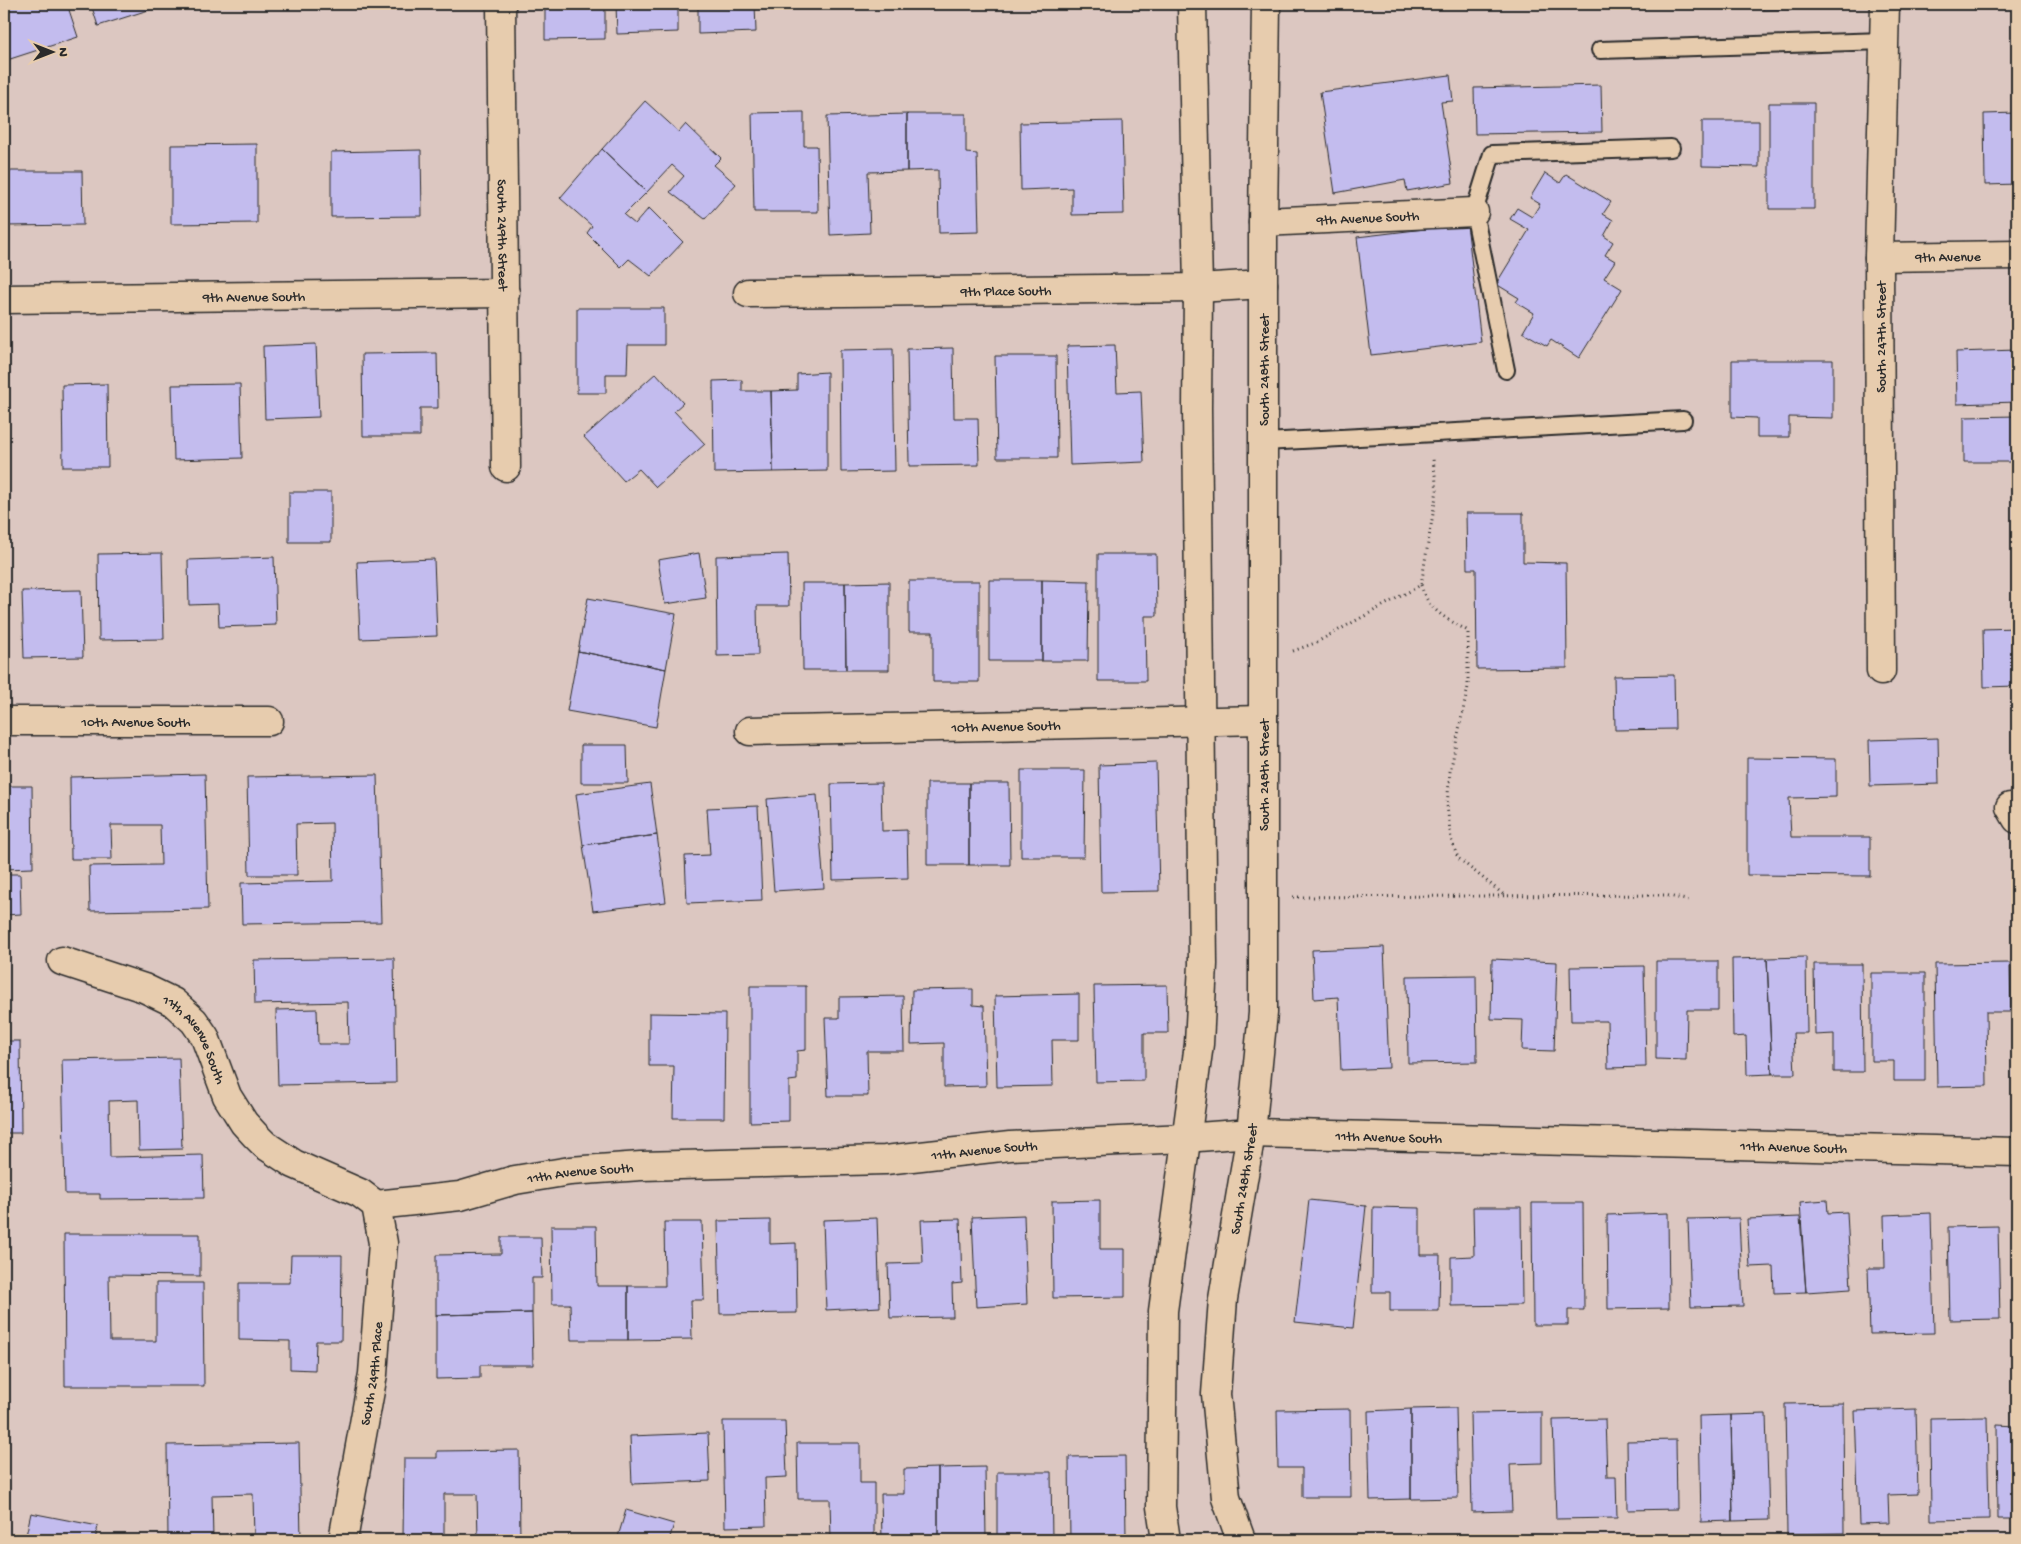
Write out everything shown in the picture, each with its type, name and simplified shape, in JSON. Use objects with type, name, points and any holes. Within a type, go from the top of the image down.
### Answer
[{"type":"street","name":"South 249th Street","points":[[501,4],[506,467]]},
{"type":"street","points":[[1166,1540],[1161,1507],[1163,1311],[1199,1044],[1203,964],[1197,408],[1198,288],[1192,4]]},
{"type":"street","name":"South 248th Street","points":[[1241,1540],[1226,1498],[1216,1394],[1223,1299],[1251,1133],[1263,1013],[1263,222],[1266,4]]},
{"type":"street","name":"South 247th Street","points":[[1881,671],[1880,257],[1886,4]]},
{"type":"street","name":"9th Avenue South","points":[[1263,222],[1474,212]]},
{"type":"street","name":"9th Avenue","points":[[1880,257],[2017,255]]},
{"type":"street","name":"9th Place South","points":[[748,293],[1198,288],[1263,284]]},
{"type":"street","name":"9th Avenue South","points":[[4,299],[505,294]]},
{"type":"street","name":"10th Avenue South","points":[[750,731],[1263,720]]},
{"type":"street","name":"10th Avenue South","points":[[4,721],[270,721]]},
{"type":"street","name":"11th Avenue South","points":[[62,961],[144,988],[172,1002],[194,1021],[205,1037],[227,1096],[244,1123],[265,1145],[294,1164],[360,1193],[376,1205],[429,1201],[460,1196],[515,1180],[570,1171],[641,1166],[885,1160],[1010,1146],[1251,1133],[2017,1152]]},
{"type":"street","name":"South 249th Place","points":[[343,1540],[373,1374],[383,1243],[376,1205]]},
{"type":"lane","points":[[1600,50],[1885,41]]},
{"type":"lane","points":[[1506,370],[1474,212],[1492,154],[1671,148]]},
{"type":"lane","points":[[1263,442],[1683,420]]},
{"type":"path","points":[[1430,433],[1437,490],[1421,585],[1425,599],[1439,614],[1468,631],[1468,687],[1450,772],[1447,805],[1451,839],[1458,858],[1505,896]]},
{"type":"path","points":[[1263,660],[1314,644],[1421,585]]},
{"type":"path","points":[[1263,897],[1665,896],[1690,901]]},
{"type":"building","points":[[14,4],[67,4],[78,37],[4,61],[4,7]]},
{"type":"building","points":[[91,4],[167,4],[98,26]]},
{"type":"building","points":[[545,4],[605,4],[605,39],[545,40]]},
{"type":"building","points":[[616,4],[678,4],[678,32],[617,34]]},
{"type":"building","points":[[698,4],[755,4],[756,32],[698,34]]},
{"type":"building","points":[[1763,4],[1837,4],[1837,8],[1763,10]]},
{"type":"building","points":[[1450,75],[1453,101],[1441,102],[1453,183],[1407,191],[1405,180],[1335,193],[1320,92]]},
{"type":"building","points":[[1601,85],[1602,132],[1475,134],[1474,88]]},
{"type":"building","points":[[645,101],[679,132],[686,124],[721,158],[714,165],[736,184],[705,219],[670,192],[684,176],[672,165],[647,192],[602,149]]},
{"type":"building","points":[[1769,103],[1814,103],[1814,209],[1769,209]]},
{"type":"building","points":[[804,112],[804,146],[817,146],[818,212],[754,212],[752,113]]},
{"type":"building","points":[[2017,113],[2017,184],[1985,185],[1984,114]]},
{"type":"building","points":[[907,114],[907,171],[868,172],[870,233],[830,235],[827,116]]},
{"type":"building","points":[[907,114],[966,114],[966,153],[977,154],[979,232],[939,233],[938,170],[907,171]]},
{"type":"building","points":[[1122,121],[1124,214],[1072,215],[1072,188],[1021,190],[1020,123]]},
{"type":"building","points":[[1702,121],[1759,121],[1759,167],[1702,166]]},
{"type":"building","points":[[257,144],[257,223],[171,224],[171,145]]},
{"type":"building","points":[[602,149],[647,192],[624,215],[635,224],[649,208],[683,242],[651,276],[629,259],[621,267],[587,233],[592,226],[560,198]]},
{"type":"building","points":[[421,150],[422,216],[331,217],[331,152]]},
{"type":"building","points":[[4,171],[82,171],[83,225],[4,226]]},
{"type":"building","points":[[1545,173],[1560,183],[1566,174],[1611,202],[1603,214],[1613,220],[1604,236],[1613,242],[1605,255],[1615,261],[1604,278],[1622,289],[1579,358],[1551,340],[1547,346],[1523,332],[1534,313],[1516,302],[1519,298],[1496,284],[1529,230],[1510,219],[1517,208],[1532,217],[1540,204],[1530,198]]},
{"type":"building","points":[[1467,224],[1481,342],[1371,355],[1357,237]]},
{"type":"building","points":[[577,308],[664,308],[664,345],[628,345],[627,374],[606,374],[606,393],[577,393]]},
{"type":"building","points":[[316,344],[319,417],[265,419],[263,346]]},
{"type":"building","points":[[1115,345],[1117,392],[1141,391],[1144,462],[1070,465],[1067,346]]},
{"type":"building","points":[[953,348],[954,418],[978,418],[979,465],[909,466],[907,349]]},
{"type":"building","points":[[893,349],[895,471],[841,472],[840,350]]},
{"type":"building","points":[[2017,350],[2017,402],[1957,404],[1956,352]]},
{"type":"building","points":[[437,353],[438,408],[420,408],[420,436],[363,436],[362,354]]},
{"type":"building","points":[[995,356],[1056,356],[1057,458],[997,458]]},
{"type":"building","points":[[1732,360],[1833,360],[1833,418],[1789,417],[1789,437],[1757,437],[1757,418],[1732,417]]},
{"type":"building","points":[[827,372],[827,471],[773,472],[771,391],[797,390],[797,374]]},
{"type":"building","points":[[656,373],[683,403],[674,411],[705,444],[656,487],[639,469],[624,481],[584,437]]},
{"type":"building","points":[[742,380],[742,391],[771,391],[773,472],[714,473],[713,381]]},
{"type":"building","points":[[107,384],[108,467],[63,467],[62,385]]},
{"type":"building","points":[[240,384],[242,458],[174,460],[172,385]]},
{"type":"building","points":[[2017,416],[2017,462],[1964,462],[1964,417]]},
{"type":"building","points":[[289,492],[331,492],[331,542],[289,542]]},
{"type":"building","points":[[1466,513],[1523,513],[1523,562],[1566,563],[1567,668],[1477,669],[1476,569],[1467,569]]},
{"type":"building","points":[[162,553],[164,639],[99,640],[98,554]]},
{"type":"building","points":[[699,553],[706,598],[665,604],[658,560]]},
{"type":"building","points":[[788,554],[789,606],[757,606],[758,655],[717,656],[716,556]]},
{"type":"building","points":[[1098,554],[1156,554],[1157,616],[1145,616],[1146,681],[1098,681]]},
{"type":"building","points":[[274,557],[276,625],[219,627],[218,604],[189,605],[188,560]]},
{"type":"building","points":[[434,559],[437,636],[360,639],[357,562]]},
{"type":"building","points":[[989,580],[1042,580],[1042,661],[989,661]]},
{"type":"building","points":[[1042,580],[1089,581],[1088,661],[1042,661]]},
{"type":"building","points":[[909,581],[979,581],[979,682],[933,682],[933,632],[909,632]]},
{"type":"building","points":[[889,582],[889,670],[846,670],[845,583]]},
{"type":"building","points":[[802,583],[845,583],[846,670],[803,670]]},
{"type":"building","points":[[81,590],[83,657],[24,658],[22,591]]},
{"type":"building","points":[[588,598],[676,614],[666,669],[578,651]]},
{"type":"building","points":[[4,604],[7,604],[7,652],[4,652]]},
{"type":"building","points":[[2017,628],[2017,686],[1984,687],[1983,629]]},
{"type":"building","points":[[578,651],[666,669],[656,727],[567,711]]},
{"type":"building","points":[[1674,675],[1675,729],[1615,730],[1614,676]]},
{"type":"building","points":[[1938,738],[1939,784],[1870,786],[1869,740]]},
{"type":"building","points":[[581,745],[627,745],[628,783],[581,783]]},
{"type":"building","points":[[1747,758],[1836,759],[1836,797],[1789,798],[1791,837],[1870,837],[1870,876],[1747,875]]},
{"type":"building","points":[[1156,763],[1159,891],[1101,892],[1099,765]]},
{"type":"building","points":[[1021,770],[1085,770],[1084,857],[1021,857]]},
{"type":"building","points":[[205,774],[208,909],[90,911],[89,866],[161,865],[160,825],[111,825],[112,859],[71,859],[70,777]]},
{"type":"building","points":[[377,775],[381,922],[242,924],[241,883],[333,881],[332,823],[296,824],[297,875],[249,875],[247,777]]},
{"type":"building","points":[[881,783],[882,831],[907,830],[908,878],[833,880],[831,784]]},
{"type":"building","points":[[927,783],[969,783],[969,865],[927,865]]},
{"type":"building","points":[[969,783],[1009,783],[1010,865],[969,865]]},
{"type":"building","points":[[650,784],[657,835],[583,845],[576,794]]},
{"type":"building","points":[[4,786],[32,786],[33,868],[4,869]]},
{"type":"building","points":[[817,795],[824,888],[774,891],[767,799]]},
{"type":"building","points":[[758,806],[762,900],[687,903],[685,856],[710,855],[707,808]]},
{"type":"building","points":[[657,835],[666,902],[593,911],[583,845]]},
{"type":"building","points":[[4,874],[20,874],[21,914],[4,915]]},
{"type":"building","points":[[1384,947],[1389,1068],[1341,1070],[1338,997],[1314,999],[1312,950]]},
{"type":"building","points":[[1806,957],[1807,1033],[1793,1033],[1795,1074],[1772,1074],[1767,958]]},
{"type":"building","points":[[394,958],[396,1083],[278,1085],[276,1010],[317,1009],[318,1044],[349,1044],[348,1002],[255,1004],[254,960]]},
{"type":"building","points":[[1767,958],[1772,1074],[1747,1075],[1746,1036],[1733,1037],[1732,959]]},
{"type":"building","points":[[1492,959],[1557,962],[1554,1051],[1522,1050],[1523,1020],[1491,1019]]},
{"type":"building","points":[[1656,961],[1718,961],[1718,1010],[1687,1010],[1686,1060],[1656,1059]]},
{"type":"building","points":[[2010,963],[2011,1012],[1986,1012],[1987,1086],[1937,1087],[1935,964]]},
{"type":"building","points":[[1814,964],[1862,964],[1863,1072],[1834,1072],[1834,1034],[1815,1035]]},
{"type":"building","points":[[1644,966],[1646,1067],[1608,1068],[1607,1021],[1571,1021],[1570,967]]},
{"type":"building","points":[[1871,973],[1925,973],[1925,1081],[1894,1081],[1894,1061],[1871,1061]]},
{"type":"building","points":[[1476,975],[1477,1062],[1408,1063],[1407,976]]},
{"type":"building","points":[[1167,985],[1168,1033],[1144,1033],[1144,1081],[1096,1082],[1094,986]]},
{"type":"building","points":[[750,986],[806,986],[806,1050],[797,1051],[797,1080],[789,1081],[789,1121],[750,1122]]},
{"type":"building","points":[[973,989],[973,1005],[984,1006],[986,1086],[944,1087],[944,1043],[911,1044],[912,990]]},
{"type":"building","points":[[1079,994],[1079,1040],[1052,1040],[1053,1086],[997,1087],[995,996]]},
{"type":"building","points":[[903,996],[904,1051],[867,1051],[868,1096],[828,1096],[825,1018],[839,1018],[839,997]]},
{"type":"building","points":[[649,1013],[725,1014],[724,1118],[673,1118],[674,1066],[649,1066]]},
{"type":"building","points":[[4,1041],[20,1041],[21,1133],[4,1133]]},
{"type":"building","points":[[179,1058],[182,1149],[139,1150],[138,1100],[109,1101],[110,1157],[203,1155],[204,1198],[100,1199],[100,1194],[65,1194],[62,1060]]},
{"type":"building","points":[[1100,1200],[1100,1249],[1125,1249],[1125,1297],[1053,1298],[1052,1201]]},
{"type":"building","points":[[1309,1200],[1366,1206],[1353,1328],[1295,1322]]},
{"type":"building","points":[[1827,1200],[1828,1213],[1847,1212],[1851,1289],[1806,1292],[1800,1202]]},
{"type":"building","points":[[1532,1203],[1583,1203],[1584,1310],[1568,1310],[1568,1325],[1533,1325]]},
{"type":"building","points":[[1373,1207],[1420,1208],[1420,1255],[1440,1255],[1439,1311],[1390,1311],[1390,1292],[1372,1292]]},
{"type":"building","points":[[1473,1207],[1521,1207],[1522,1305],[1451,1306],[1451,1257],[1474,1256]]},
{"type":"building","points":[[1668,1213],[1669,1308],[1608,1309],[1607,1215]]},
{"type":"building","points":[[1931,1213],[1934,1333],[1870,1334],[1868,1268],[1885,1268],[1884,1215]]},
{"type":"building","points":[[1024,1215],[1027,1304],[976,1307],[972,1217]]},
{"type":"building","points":[[1800,1217],[1806,1292],[1774,1293],[1773,1266],[1750,1267],[1747,1219]]},
{"type":"building","points":[[877,1218],[880,1307],[826,1310],[823,1220]]},
{"type":"building","points":[[1739,1218],[1743,1306],[1691,1307],[1688,1219]]},
{"type":"building","points":[[960,1219],[962,1283],[952,1284],[953,1317],[890,1318],[888,1264],[923,1263],[921,1220]]},
{"type":"building","points":[[770,1220],[770,1244],[796,1243],[797,1313],[720,1314],[718,1221]]},
{"type":"building","points":[[664,1222],[702,1222],[704,1300],[691,1300],[692,1339],[628,1340],[628,1286],[665,1286]]},
{"type":"building","points":[[551,1226],[596,1226],[597,1286],[628,1286],[628,1340],[571,1340],[570,1304],[552,1304]]},
{"type":"building","points":[[1998,1226],[2000,1319],[1950,1320],[1948,1227]]},
{"type":"building","points":[[64,1234],[200,1234],[200,1276],[109,1275],[110,1341],[156,1341],[156,1283],[203,1283],[204,1386],[65,1386]]},
{"type":"building","points":[[501,1237],[541,1237],[542,1278],[532,1278],[532,1313],[436,1315],[436,1255],[501,1254]]},
{"type":"building","points":[[291,1255],[342,1255],[341,1341],[316,1341],[315,1370],[290,1369],[290,1341],[239,1340],[239,1283],[290,1283]]},
{"type":"building","points":[[532,1313],[533,1365],[480,1365],[480,1378],[436,1379],[436,1315]]},
{"type":"building","points":[[1843,1403],[1844,1533],[1787,1534],[1785,1404]]},
{"type":"building","points":[[1456,1408],[1458,1498],[1411,1499],[1411,1409]]},
{"type":"building","points":[[1350,1409],[1351,1497],[1302,1497],[1302,1468],[1278,1468],[1277,1410]]},
{"type":"building","points":[[1411,1409],[1411,1499],[1370,1500],[1368,1411]]},
{"type":"building","points":[[1916,1409],[1918,1494],[1888,1495],[1889,1523],[1859,1524],[1855,1411]]},
{"type":"building","points":[[1542,1412],[1542,1463],[1510,1464],[1512,1511],[1472,1512],[1470,1413]]},
{"type":"building","points":[[1766,1414],[1769,1520],[1733,1521],[1731,1415]]},
{"type":"building","points":[[1731,1415],[1733,1521],[1701,1522],[1699,1416]]},
{"type":"building","points":[[1987,1417],[1989,1519],[1931,1520],[1930,1418]]},
{"type":"building","points":[[1605,1419],[1607,1477],[1616,1477],[1617,1518],[1556,1519],[1553,1420]]},
{"type":"building","points":[[723,1421],[785,1421],[787,1477],[765,1478],[766,1526],[725,1527]]},
{"type":"building","points":[[1997,1425],[2017,1426],[2017,1519],[1998,1519]]},
{"type":"building","points":[[708,1433],[710,1481],[632,1484],[630,1436]]},
{"type":"building","points":[[1676,1440],[1677,1509],[1628,1510],[1627,1441]]},
{"type":"building","points":[[299,1443],[301,1539],[254,1539],[253,1494],[212,1495],[213,1540],[168,1540],[167,1445]]},
{"type":"building","points":[[797,1443],[860,1443],[860,1483],[874,1483],[874,1540],[831,1540],[830,1499],[798,1499]]},
{"type":"building","points":[[519,1450],[520,1540],[478,1540],[477,1494],[444,1494],[444,1539],[403,1540],[404,1458],[437,1458],[437,1451]]},
{"type":"building","points":[[1125,1456],[1126,1540],[1070,1540],[1069,1457]]},
{"type":"building","points":[[985,1467],[986,1540],[938,1540],[938,1468]]},
{"type":"building","points":[[938,1468],[938,1540],[882,1540],[881,1494],[904,1494],[904,1469]]},
{"type":"building","points":[[997,1472],[1051,1472],[1052,1540],[997,1540]]},
{"type":"building","points":[[626,1510],[674,1524],[669,1540],[617,1540]]},
{"type":"building","points":[[31,1513],[98,1526],[95,1540],[25,1540]]}]
